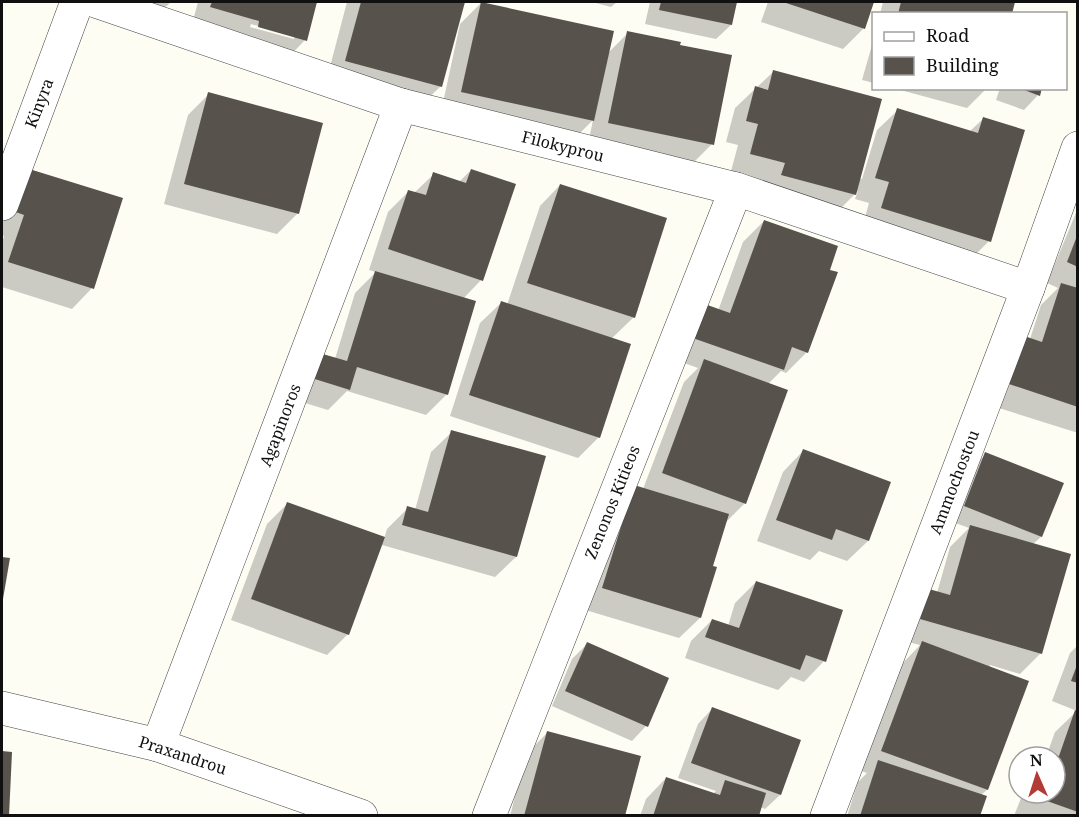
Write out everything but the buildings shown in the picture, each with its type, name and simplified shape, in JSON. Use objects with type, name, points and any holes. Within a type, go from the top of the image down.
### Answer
[{"type":"street","name":"Kinyra","points":[[2,204],[77,2]]},
{"type":"street","name":"Filokyprou","points":[[98,2],[401,105],[736,189],[1028,288]]},
{"type":"street","name":"Agapinoros","points":[[158,745],[401,105]]},
{"type":"street","name":"Ammochostou","points":[[827,816],[1028,288],[1077,148]]},
{"type":"street","name":"Zenonos Kitieos","points":[[489,816],[736,189]]},
{"type":"street","name":"Praxandrou","points":[[2,708],[158,745],[361,816]]}]
